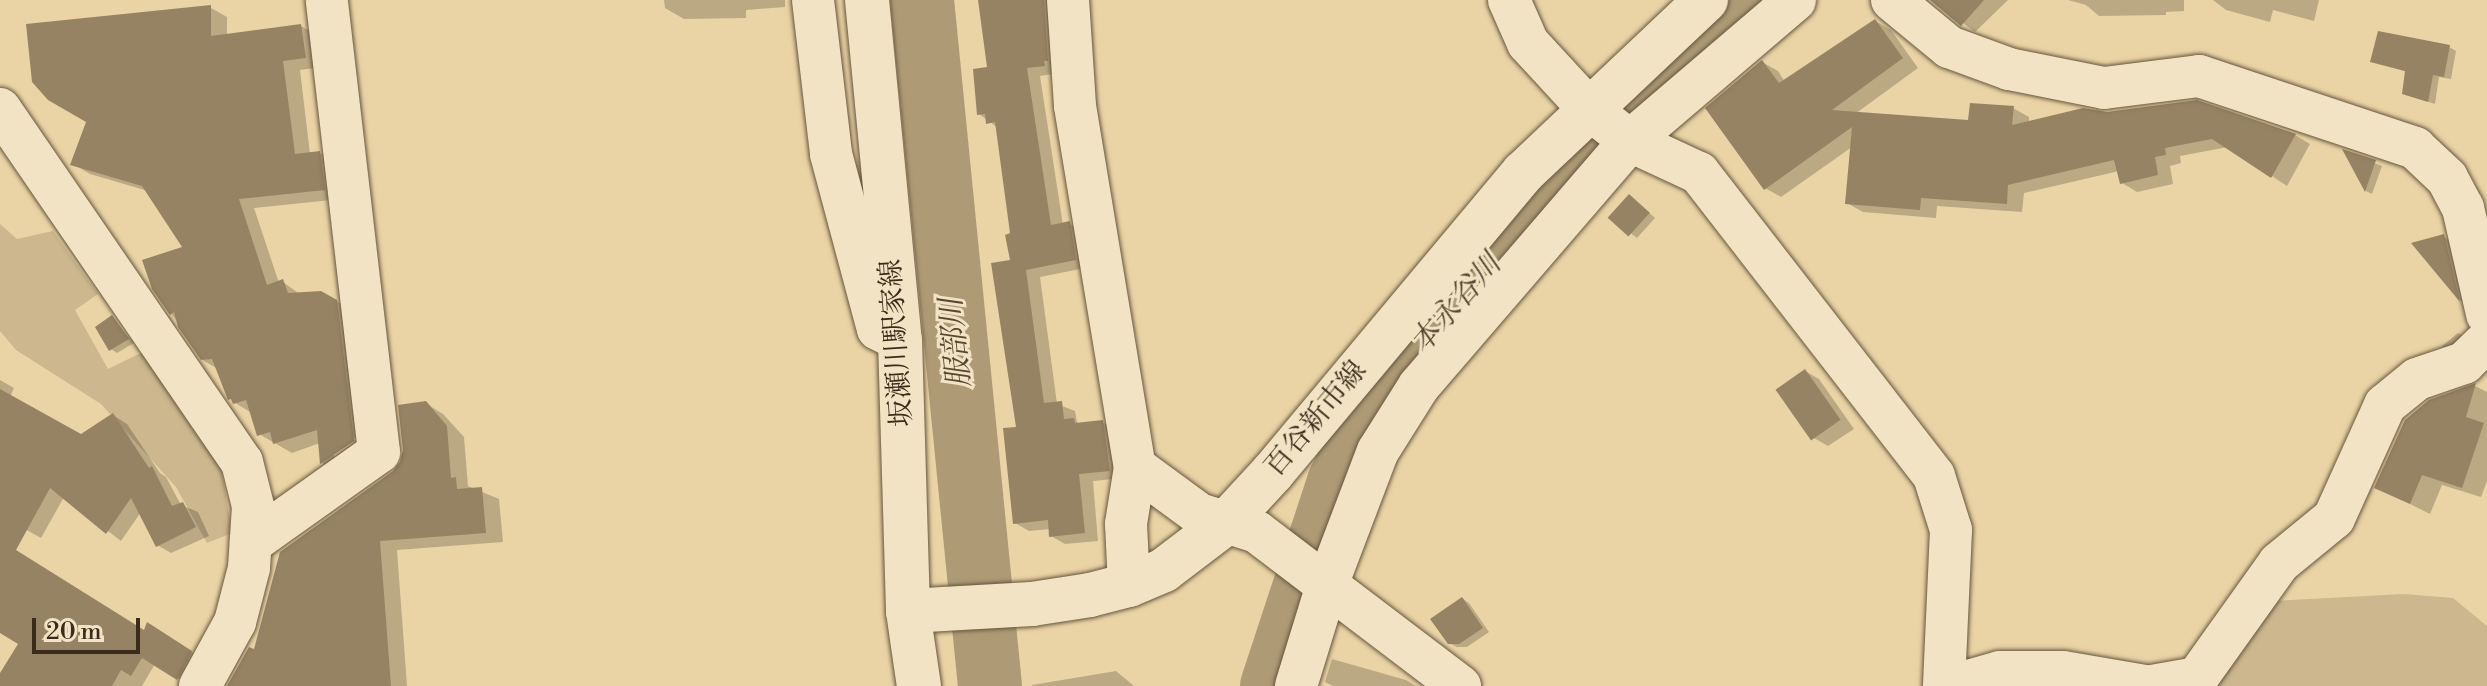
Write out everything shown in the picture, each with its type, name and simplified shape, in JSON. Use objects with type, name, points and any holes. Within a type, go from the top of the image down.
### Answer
[{"type":"main road","name":"坂瀬川駅家線","points":[[867,0],[900,340],[908,611],[919,686]]},
{"type":"main road","name":"百谷新市線","points":[[908,611],[1032,604],[1129,585],[1164,570],[1241,527],[1523,173],[1588,108],[1706,0]]},
{"type":"street","points":[[251,543],[379,452],[327,0]]},
{"type":"street","points":[[813,0],[831,154],[878,329],[900,340]]},
{"type":"street","points":[[1068,0],[1075,106],[1135,467],[1126,524],[1129,585]]},
{"type":"street","points":[[1509,0],[1528,43],[1588,108],[1630,141],[1699,173],[1934,476],[1951,530],[1944,686]]},
{"type":"street","points":[[1296,686],[1327,585],[1378,451],[1419,386],[1630,141],[1795,0]]},
{"type":"street","points":[[1892,0],[1949,47],[2009,69],[2104,88],[2199,76],[2415,148],[2447,178],[2463,208],[2487,314]]},
{"type":"street","points":[[0,109],[242,462],[253,506],[249,568],[235,622],[200,686]]},
{"type":"street","points":[[2152,686],[2197,678],[2279,563],[2334,518],[2385,405],[2417,379],[2464,363],[2487,341]]},
{"type":"street","points":[[1135,467],[1199,514],[1241,527],[1327,585],[1460,686]]},
{"type":"street","points":[[1951,686],[2000,672],[2063,672],[2145,686]]},
{"type":"shaded area","points":[[0,224],[17,239],[53,231],[98,294],[75,310],[108,369],[145,351],[220,461],[232,533],[207,543],[176,487],[101,404],[16,350],[0,331]]},
{"type":"shaded area","points":[[2404,594],[2453,598],[2487,626],[2487,686],[2201,686],[2273,601]]},
{"type":"building","points":[[978,0],[1044,0],[1048,61],[1044,61],[1045,66],[1027,68],[1051,225],[1070,221],[1076,260],[1026,270],[1044,403],[1062,401],[1064,419],[1074,418],[1075,423],[1103,420],[1110,471],[1079,474],[1085,533],[1049,537],[1048,520],[1013,524],[1003,428],[1016,427],[991,263],[1010,260],[1005,235],[1010,233],[995,122],[986,124],[985,114],[977,115],[973,69],[987,67]]},
{"type":"building","points":[[1930,0],[1984,0],[1961,26]]},
{"type":"building","points":[[211,5],[211,36],[301,24],[306,58],[283,61],[295,154],[320,151],[325,190],[239,199],[267,285],[283,279],[288,293],[321,291],[337,300],[354,441],[320,464],[317,430],[273,444],[270,432],[257,436],[246,400],[233,404],[231,399],[228,400],[212,359],[201,360],[178,327],[174,312],[170,315],[152,289],[142,260],[182,247],[142,186],[70,165],[86,122],[48,100],[32,82],[26,24]]},
{"type":"building","points":[[1875,19],[1903,58],[1832,110],[1968,120],[1970,103],[2014,106],[2012,125],[2083,108],[2107,112],[2197,100],[2296,134],[2271,178],[2212,139],[2165,148],[2166,155],[2155,157],[2158,175],[2120,184],[2114,160],[2008,185],[2007,204],[1921,198],[1920,210],[1845,204],[1852,127],[1764,190],[1705,108],[1762,60],[1779,83]]},
{"type":"building","points":[[2378,31],[2450,45],[2444,77],[2433,75],[2428,102],[2402,94],[2405,71],[2370,62]]},
{"type":"building","points":[[2342,149],[2376,160],[2365,192]]},
{"type":"building","points":[[1629,194],[1650,213],[1628,237],[1608,218]]},
{"type":"building","points":[[2444,234],[2460,302],[2411,243]]},
{"type":"building","points":[[112,315],[129,339],[109,351],[95,327]]},
{"type":"building","points":[[1805,369],[1841,420],[1811,440],[1776,390]]},
{"type":"building","points":[[2476,383],[2466,417],[2484,423],[2462,488],[2422,475],[2410,504],[2374,488],[2405,420],[2429,400]]},
{"type":"building","points":[[0,389],[81,434],[113,413],[149,468],[152,466],[172,506],[183,502],[196,527],[156,547],[131,498],[106,534],[50,488],[16,550],[144,630],[147,622],[192,651],[177,680],[142,658],[131,676],[121,670],[112,686],[0,686],[0,673],[18,644],[0,633]]},
{"type":"building","points":[[426,401],[447,426],[451,478],[456,477],[457,489],[482,487],[486,533],[380,541],[391,686],[227,686],[249,647],[254,649],[280,552],[393,471],[400,462],[403,450],[398,405]]},
{"type":"building","points":[[1462,597],[1483,628],[1459,644],[1448,644],[1430,619]]},
{"type":"waterway","name":"服部川","points":[[922,0],[990,686]]},
{"type":"waterway","name":"本永谷川","points":[[1272,686],[1339,482],[1390,378],[1633,103],[1757,0]]}]
